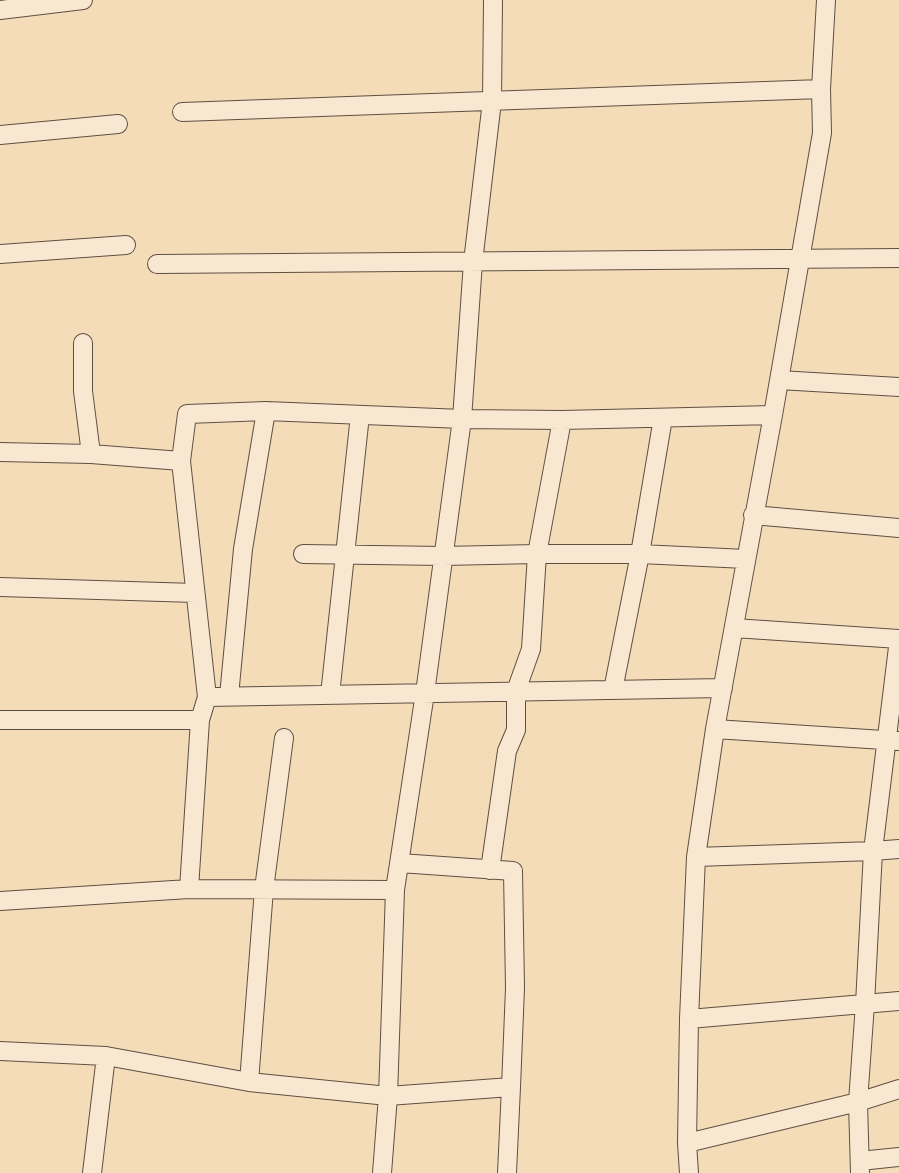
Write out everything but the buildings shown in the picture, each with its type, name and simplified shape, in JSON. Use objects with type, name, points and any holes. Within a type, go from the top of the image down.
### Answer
[{"type":"street","points":[[0,10],[83,0]]},
{"type":"street","points":[[382,1173],[388,1096],[395,890],[425,693],[462,419],[472,262],[492,101],[493,0]]},
{"type":"street","points":[[688,1173],[689,1019],[696,857],[722,688],[773,415],[822,133],[821,89],[826,0]]},
{"type":"street","points":[[182,112],[821,89]]},
{"type":"street","points":[[0,135],[118,124]]},
{"type":"street","points":[[0,254],[126,245]]},
{"type":"street","points":[[157,264],[899,258]]},
{"type":"street","points":[[83,343],[83,391],[91,454]]},
{"type":"street","points":[[779,380],[899,387]]},
{"type":"street","points":[[189,889],[200,720],[208,697],[180,461],[187,414],[266,411],[462,419],[562,420],[773,415]]},
{"type":"street","points":[[229,696],[243,549],[266,411]]},
{"type":"street","points":[[330,694],[360,415]]},
{"type":"street","points":[[613,690],[640,554],[662,418]]},
{"type":"street","points":[[490,870],[507,751],[516,730],[516,691],[532,649],[537,554],[562,420]]},
{"type":"street","points":[[0,452],[91,454],[180,461]]},
{"type":"street","points":[[753,516],[899,528]]},
{"type":"street","points":[[303,554],[444,556],[640,554],[746,559]]},
{"type":"street","points":[[0,587],[196,593]]},
{"type":"street","points":[[734,628],[899,639],[893,741],[872,851],[865,1004],[858,1102],[860,1167],[899,1157]]},
{"type":"street","points":[[208,697],[722,688]]},
{"type":"street","points":[[0,720],[200,720]]},
{"type":"street","points":[[715,729],[893,741]]},
{"type":"street","points":[[249,1082],[264,889],[284,738]]},
{"type":"street","points":[[696,857],[899,850]]},
{"type":"street","points":[[400,863],[514,872],[515,988],[507,1173]]},
{"type":"street","points":[[0,901],[189,889],[395,890]]},
{"type":"street","points":[[689,1019],[899,1001]]},
{"type":"street","points":[[0,1051],[106,1056],[249,1082],[388,1096],[511,1088]]},
{"type":"street","points":[[92,1173],[106,1056]]},
{"type":"street","points":[[687,1143],[858,1102],[899,1089]]}]
